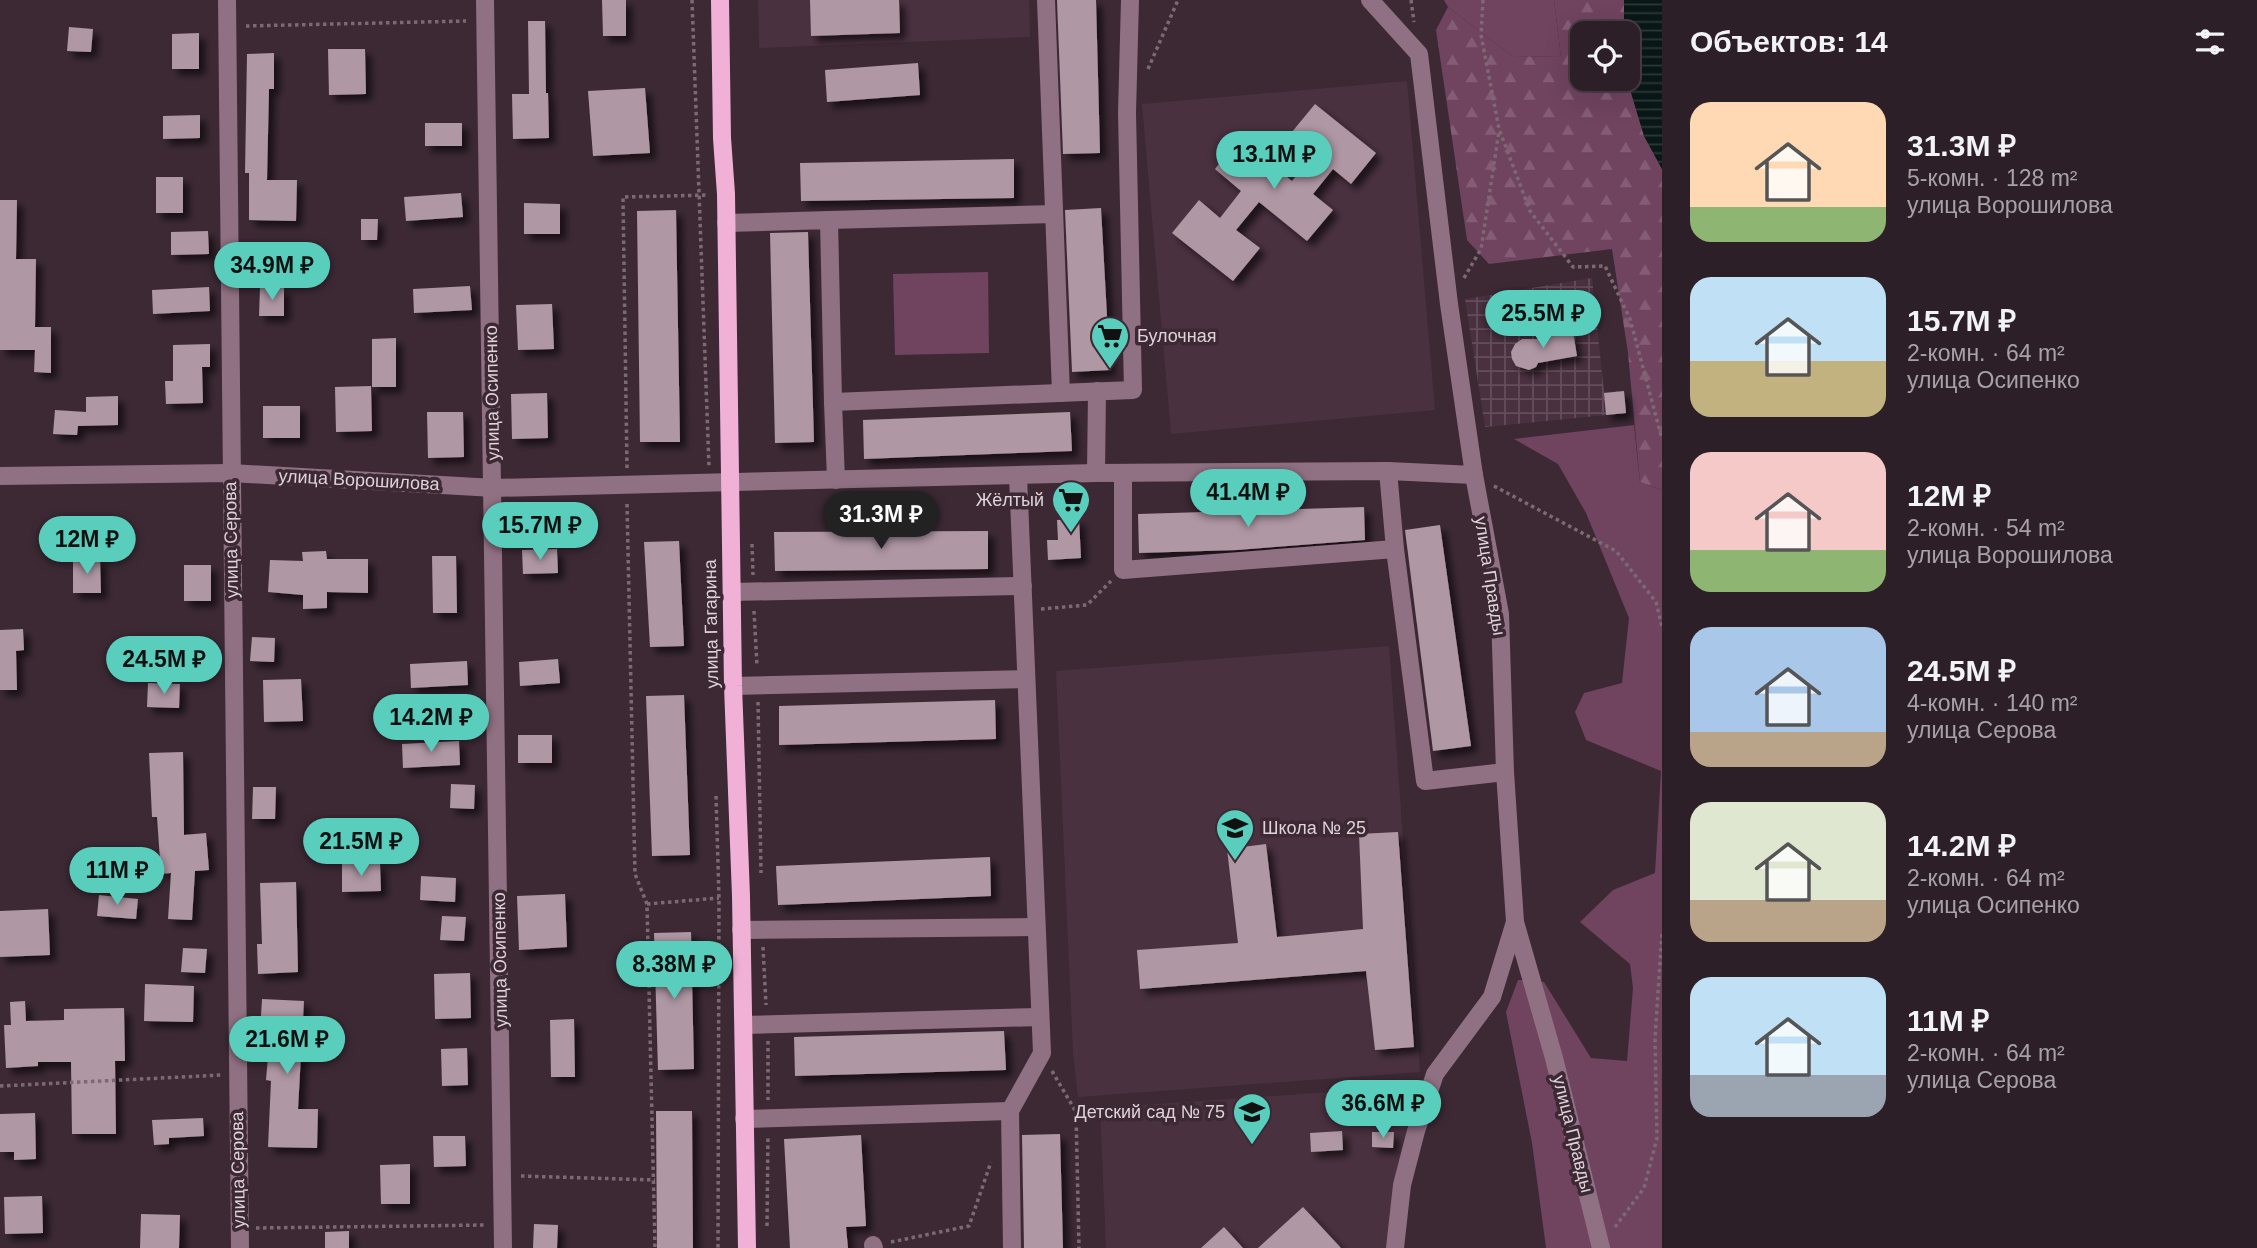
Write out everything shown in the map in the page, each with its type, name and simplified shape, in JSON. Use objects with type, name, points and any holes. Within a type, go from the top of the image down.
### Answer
[{"type":"main road","name":"улица Гагарина","points":[[720,0],[747,1248]]},
{"type":"street","name":"улица Серова","points":[[227,0],[236,1074],[240,1248]]},
{"type":"street","name":"улица Осипенко","points":[[485,0],[503,1248]]},
{"type":"street","points":[[1045,0],[1061,393]]},
{"type":"street","points":[[833,402],[1133,390],[1127,113],[1130,0]]},
{"type":"street","name":"улица Правды","points":[[1370,0],[1419,54],[1449,304],[1469,382],[1474,475],[1500,614],[1505,772],[1515,922],[1554,1058],[1601,1247]]},
{"type":"street","points":[[726,223],[1054,215]]},
{"type":"street","points":[[829,220],[836,480]]},
{"type":"street","points":[[1096,473],[1097,391]]},
{"type":"street","points":[[1388,471],[1395,549],[1425,781],[1505,772]]},
{"type":"street","name":"улица Ворошилова","points":[[0,476],[231,473],[494,488],[1096,473],[1388,471],[1474,475]]},
{"type":"street","points":[[1123,474],[1123,570],[1395,549]]},
{"type":"street","points":[[1012,1248],[1010,1111],[1042,1053],[1018,476]]},
{"type":"street","points":[[732,592],[1023,586]]},
{"type":"street","points":[[733,686],[1026,679]]},
{"type":"street","points":[[1395,1248],[1402,1185],[1435,1074],[1492,998],[1515,922]]},
{"type":"street","points":[[741,930],[1036,927]]},
{"type":"street","points":[[744,1025],[1039,1017]]},
{"type":"street","points":[[744,1119],[1010,1111]]},
{"type":"path","points":[[692,0],[709,483]]},
{"type":"path","points":[[1144,76],[1178,0]]},
{"type":"path","points":[[1483,0],[1481,35],[1499,129],[1530,211],[1573,267],[1605,266],[1630,319],[1662,439]]},
{"type":"path","points":[[228,26],[486,21]]},
{"type":"path","points":[[1449,304],[1481,250],[1499,129]]},
{"type":"path","points":[[655,1248],[648,904],[635,874],[623,197],[726,194]]},
{"type":"path","points":[[1474,475],[1616,551],[1656,602],[1662,627]]},
{"type":"path","points":[[751,537],[758,685],[761,876]]},
{"type":"path","points":[[1024,611],[1087,605],[1123,570]]},
{"type":"path","points":[[716,787],[719,898],[718,1248]]},
{"type":"path","points":[[648,904],[741,896]]},
{"type":"path","points":[[762,930],[768,1024],[767,1228]]},
{"type":"path","points":[[1601,1247],[1644,1188],[1657,1138],[1655,1038],[1662,932]]},
{"type":"path","points":[[1042,1053],[1076,1112],[1079,1248]]},
{"type":"path","points":[[0,1086],[236,1074]]},
{"type":"path","points":[[874,1247],[969,1226],[991,1162]]},
{"type":"path","points":[[502,1176],[655,1180]]},
{"type":"path","points":[[240,1229],[503,1225]]},
{"type":"shaded area","points":[[758,0],[1029,0],[1030,37],[759,48]]},
{"type":"shaded area","points":[[1624,0],[1662,0],[1662,169],[1644,136],[1631,91],[1640,91],[1640,21],[1624,21]]},
{"type":"shaded area","points":[[1407,81],[1435,410],[1171,434],[1142,104]]},
{"type":"shaded area","points":[[1592,278],[1604,392],[1624,391],[1626,413],[1485,427],[1465,299]]},
{"type":"shaded area","name":"Школа № 25","points":[[1389,646],[1420,1072],[1078,1097],[1073,1053],[1056,671]]},
{"type":"shaded area","name":"Детский сад № 75","points":[[1416,1086],[1395,1185],[1386,1248],[1106,1248],[1100,1108]]},
{"type":"green space","points":[[1444,0],[1554,0],[1561,57],[1512,56],[1448,7]]},
{"type":"green space","points":[[1554,0],[1624,0],[1624,21],[1570,21],[1570,91],[1631,91],[1644,136],[1662,169],[1662,490],[1640,482],[1628,353],[1612,249],[1489,264],[1467,240],[1436,30],[1448,7],[1512,56],[1561,57]]},
{"type":"green space","points":[[988,272],[989,353],[895,355],[893,274]]},
{"type":"green space","points":[[1634,425],[1640,482],[1662,490],[1662,1248],[1546,1248],[1532,1143],[1506,1012],[1518,980],[1544,982],[1591,1058],[1627,1061],[1633,988],[1630,964],[1580,922],[1613,890],[1655,873],[1661,771],[1586,740],[1575,712],[1584,693],[1622,683],[1629,618],[1586,513],[1558,464],[1514,439]]},
{"type":"building","points":[[602,0],[626,0],[626,36],[603,36]]},
{"type":"building","points":[[810,0],[899,0],[900,33],[811,36]]},
{"type":"building","points":[[1057,0],[1096,0],[1100,153],[1063,154]]},
{"type":"building","points":[[528,21],[545,21],[549,138],[513,139],[512,94],[529,94]]},
{"type":"building","points":[[69,27],[93,29],[91,52],[67,51]]},
{"type":"building","points":[[199,33],[199,69],[172,69],[172,34]]},
{"type":"building","points":[[328,49],[365,49],[366,94],[329,95]]},
{"type":"building","points":[[274,53],[274,89],[269,89],[267,180],[297,180],[296,221],[249,220],[249,173],[245,173],[247,54]]},
{"type":"building","points":[[918,63],[920,95],[827,102],[825,70]]},
{"type":"building","points":[[645,88],[650,153],[593,156],[588,91]]},
{"type":"building","points":[[1315,104],[1376,153],[1351,184],[1333,169],[1313,194],[1333,210],[1307,241],[1259,202],[1236,230],[1260,248],[1233,281],[1172,233],[1199,200],[1220,218],[1241,191],[1215,169],[1239,138],[1292,181],[1311,157],[1287,138]]},
{"type":"building","points":[[200,115],[200,138],[163,139],[163,116]]},
{"type":"building","points":[[425,123],[462,123],[462,146],[425,146]]},
{"type":"building","points":[[1014,159],[1014,198],[801,201],[800,163]]},
{"type":"building","points":[[156,177],[183,177],[183,213],[156,213]]},
{"type":"building","points":[[461,193],[463,217],[406,221],[404,197]]},
{"type":"building","points":[[0,200],[17,200],[16,259],[36,259],[35,327],[51,327],[51,373],[34,372],[35,350],[0,350]]},
{"type":"building","points":[[524,203],[560,204],[560,234],[524,234]]},
{"type":"building","points":[[1101,208],[1110,370],[1072,372],[1065,210]]},
{"type":"building","points":[[676,210],[680,442],[640,442],[637,211]]},
{"type":"building","points":[[361,219],[378,219],[377,240],[361,240]]},
{"type":"building","points":[[208,231],[209,254],[171,255],[171,232]]},
{"type":"building","points":[[808,232],[814,442],[775,443],[770,233]]},
{"type":"building","points":[[470,286],[472,310],[414,313],[413,289]]},
{"type":"building","points":[[209,287],[210,311],[153,314],[152,290]]},
{"type":"building","points":[[260,288],[284,288],[284,316],[259,316]]},
{"type":"building","points":[[552,304],[554,349],[518,350],[516,305]]},
{"type":"building","points":[[1573,332],[1577,356],[1538,363],[1529,370],[1516,366],[1512,359],[1511,352],[1515,344],[1522,339],[1550,339],[1550,336]]},
{"type":"building","points":[[396,338],[396,387],[372,387],[372,339]]},
{"type":"building","points":[[210,344],[210,367],[202,367],[203,403],[166,404],[165,381],[173,381],[173,345]]},
{"type":"building","points":[[371,386],[372,431],[336,432],[335,387]]},
{"type":"building","points":[[1624,391],[1626,413],[1606,415],[1604,393]]},
{"type":"building","points":[[547,393],[548,438],[512,439],[511,394]]},
{"type":"building","points":[[118,396],[118,425],[78,426],[77,435],[53,434],[55,410],[86,412],[86,397]]},
{"type":"building","points":[[263,406],[300,406],[300,438],[263,438]]},
{"type":"building","points":[[427,412],[463,412],[464,457],[428,458]]},
{"type":"building","points":[[1070,412],[1072,451],[864,459],[863,420]]},
{"type":"building","points":[[1364,507],[1365,540],[1237,550],[1139,553],[1138,514]]},
{"type":"building","points":[[1079,519],[1081,558],[1048,560],[1047,540],[1058,540],[1057,520]]},
{"type":"building","points":[[1440,525],[1471,746],[1433,751],[1405,530]]},
{"type":"building","points":[[988,531],[988,569],[775,571],[774,532]]},
{"type":"building","points":[[679,541],[684,646],[650,647],[644,542]]},
{"type":"building","points":[[557,549],[558,573],[523,574],[522,550]]},
{"type":"building","points":[[326,551],[327,559],[368,559],[368,593],[327,592],[327,608],[303,609],[303,595],[268,592],[270,560],[303,561],[302,552]]},
{"type":"building","points":[[432,556],[456,556],[457,613],[433,613]]},
{"type":"building","points":[[73,558],[100,558],[101,593],[73,593]]},
{"type":"building","points":[[184,565],[211,565],[211,601],[184,601]]},
{"type":"building","points":[[23,629],[24,650],[16,651],[17,690],[0,690],[0,630]]},
{"type":"building","points":[[252,637],[275,638],[274,662],[250,661]]},
{"type":"building","points":[[558,659],[560,683],[520,686],[519,662]]},
{"type":"building","points":[[467,661],[468,685],[411,688],[410,664]]},
{"type":"building","points":[[301,679],[303,721],[264,722],[263,680]]},
{"type":"building","points":[[148,683],[180,684],[179,708],[147,707]]},
{"type":"building","points":[[684,695],[690,855],[652,856],[646,696]]},
{"type":"building","points":[[995,700],[996,739],[779,745],[779,706]]},
{"type":"building","points":[[518,735],[552,735],[552,763],[518,763]]},
{"type":"building","points":[[459,741],[460,765],[403,768],[402,744]]},
{"type":"building","points":[[183,752],[184,835],[206,833],[209,870],[195,871],[192,920],[168,919],[171,873],[161,874],[157,817],[152,817],[149,753]]},
{"type":"building","points":[[451,784],[475,785],[474,809],[450,808]]},
{"type":"building","points":[[253,787],[276,787],[275,819],[252,819]]},
{"type":"building","points":[[1398,832],[1414,1047],[1375,1050],[1366,971],[1140,989],[1137,950],[1238,943],[1227,849],[1266,844],[1277,937],[1363,929],[1359,834]]},
{"type":"building","points":[[990,857],[991,896],[778,905],[776,866]]},
{"type":"building","points":[[380,863],[381,891],[342,892],[342,864]]},
{"type":"building","points":[[421,876],[456,878],[455,902],[420,900]]},
{"type":"building","points":[[296,882],[298,972],[258,974],[257,944],[262,944],[260,883]]},
{"type":"building","points":[[565,894],[567,947],[519,950],[517,896]]},
{"type":"building","points":[[99,895],[138,899],[136,919],[97,916]]},
{"type":"building","points":[[48,909],[50,955],[0,957],[0,911]]},
{"type":"building","points":[[442,916],[466,917],[464,941],[440,940]]},
{"type":"building","points":[[691,932],[694,1069],[658,1070],[654,933]]},
{"type":"building","points":[[183,948],[207,949],[205,973],[181,972]]},
{"type":"building","points":[[470,973],[471,1018],[435,1019],[434,974]]},
{"type":"building","points":[[145,984],[194,986],[193,1022],[144,1021]]},
{"type":"building","points":[[262,999],[304,1001],[298,1109],[318,1109],[317,1148],[268,1147],[271,1081],[266,1080],[270,1033],[260,1032]]},
{"type":"building","points":[[25,1001],[26,1021],[64,1020],[64,1009],[124,1008],[125,1061],[115,1061],[116,1134],[72,1134],[71,1062],[38,1062],[38,1066],[6,1068],[4,1025],[11,1025],[10,1002]]},
{"type":"building","points":[[574,1019],[575,1077],[551,1077],[550,1020]]},
{"type":"building","points":[[1004,1031],[1006,1070],[795,1076],[794,1037]]},
{"type":"building","points":[[467,1048],[468,1085],[442,1086],[441,1049]]},
{"type":"building","points":[[656,1111],[692,1111],[693,1248],[657,1248]]},
{"type":"building","points":[[35,1113],[36,1159],[14,1160],[14,1152],[0,1152],[0,1114]]},
{"type":"building","points":[[203,1118],[204,1136],[169,1138],[169,1144],[154,1145],[152,1120]]},
{"type":"building","points":[[1342,1131],[1343,1150],[1311,1152],[1310,1133]]},
{"type":"building","points":[[1372,1132],[1394,1132],[1393,1148],[1372,1147]]},
{"type":"building","points":[[1060,1134],[1063,1248],[1024,1248],[1022,1135]]},
{"type":"building","points":[[861,1135],[866,1226],[846,1227],[848,1248],[790,1248],[784,1139]]},
{"type":"building","points":[[433,1136],[465,1136],[466,1166],[434,1167]]},
{"type":"building","points":[[410,1164],[410,1204],[381,1204],[380,1165]]},
{"type":"building","points":[[42,1196],[43,1233],[5,1234],[4,1197]]},
{"type":"building","points":[[1303,1207],[1341,1248],[1258,1248]]},
{"type":"building","points":[[141,1214],[180,1215],[179,1248],[140,1248]]},
{"type":"building","points":[[534,1224],[558,1225],[557,1248],[533,1248]]},
{"type":"building","points":[[1224,1227],[1243,1248],[1201,1248]]},
{"type":"building","points":[[349,1231],[349,1248],[325,1248],[325,1232]]},
{"type":"place","name":"Булочная","points":[[1110,370]]},
{"type":"place","name":"Жёлтый","points":[[1071,534]]},
{"type":"place","name":"Школа № 25","points":[[1235,862]]},
{"type":"place","name":"Детский сад № 75","points":[[1252,1146]]}]
